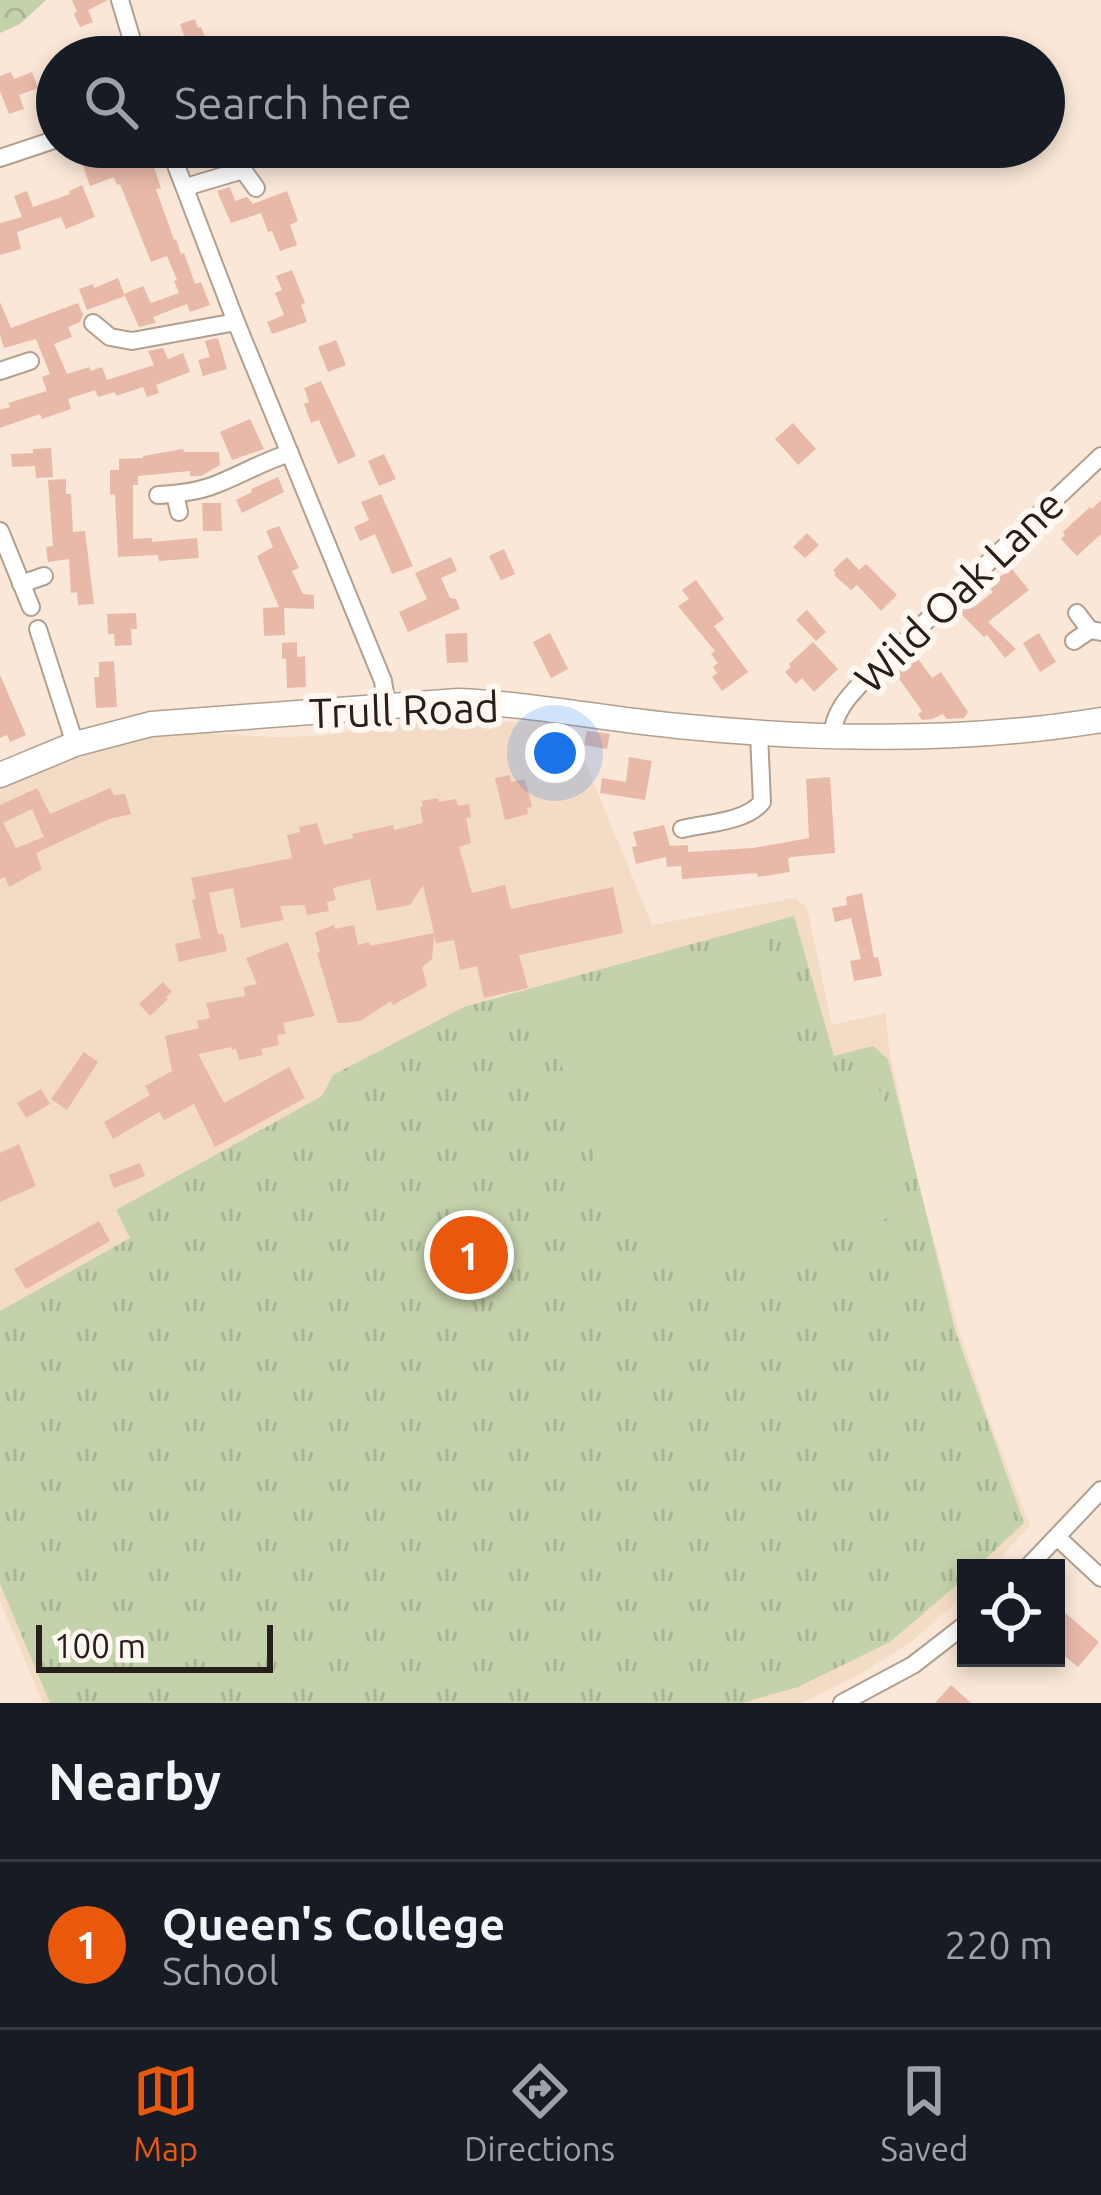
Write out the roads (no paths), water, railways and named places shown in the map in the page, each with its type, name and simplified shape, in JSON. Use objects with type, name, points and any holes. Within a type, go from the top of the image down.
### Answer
[{"type":"street","points":[[120,0],[131,36]]},
{"type":"street","points":[[0,158],[36,147]]},
{"type":"street","points":[[178,168],[383,681],[387,706]]},
{"type":"street","points":[[186,187],[243,170],[256,188]]},
{"type":"street","points":[[93,323],[105,344],[236,322]]},
{"type":"street","points":[[17,390],[4,369],[30,361]]},
{"type":"street","points":[[171,500],[290,452]]},
{"type":"street","name":"Wild Oak Lane","points":[[832,735],[835,716],[867,676],[1101,456]]},
{"type":"street","points":[[0,531],[31,607]]},
{"type":"street","points":[[21,584],[44,576]]},
{"type":"street","points":[[1077,613],[1088,634]]},
{"type":"street","points":[[38,629],[75,744]]},
{"type":"street","name":"Trull Road","points":[[0,775],[75,744],[151,724],[458,701],[759,734],[959,735],[1101,720]]},
{"type":"street","points":[[682,829],[765,814],[759,734]]},
{"type":"street","points":[[1036,1559],[1101,1490]]},
{"type":"street","points":[[1058,1538],[1101,1578]]},
{"type":"street","points":[[842,1703],[913,1665],[957,1631]]},
{"type":"place","name":"Queen's College","points":[[469,1255]]}]
